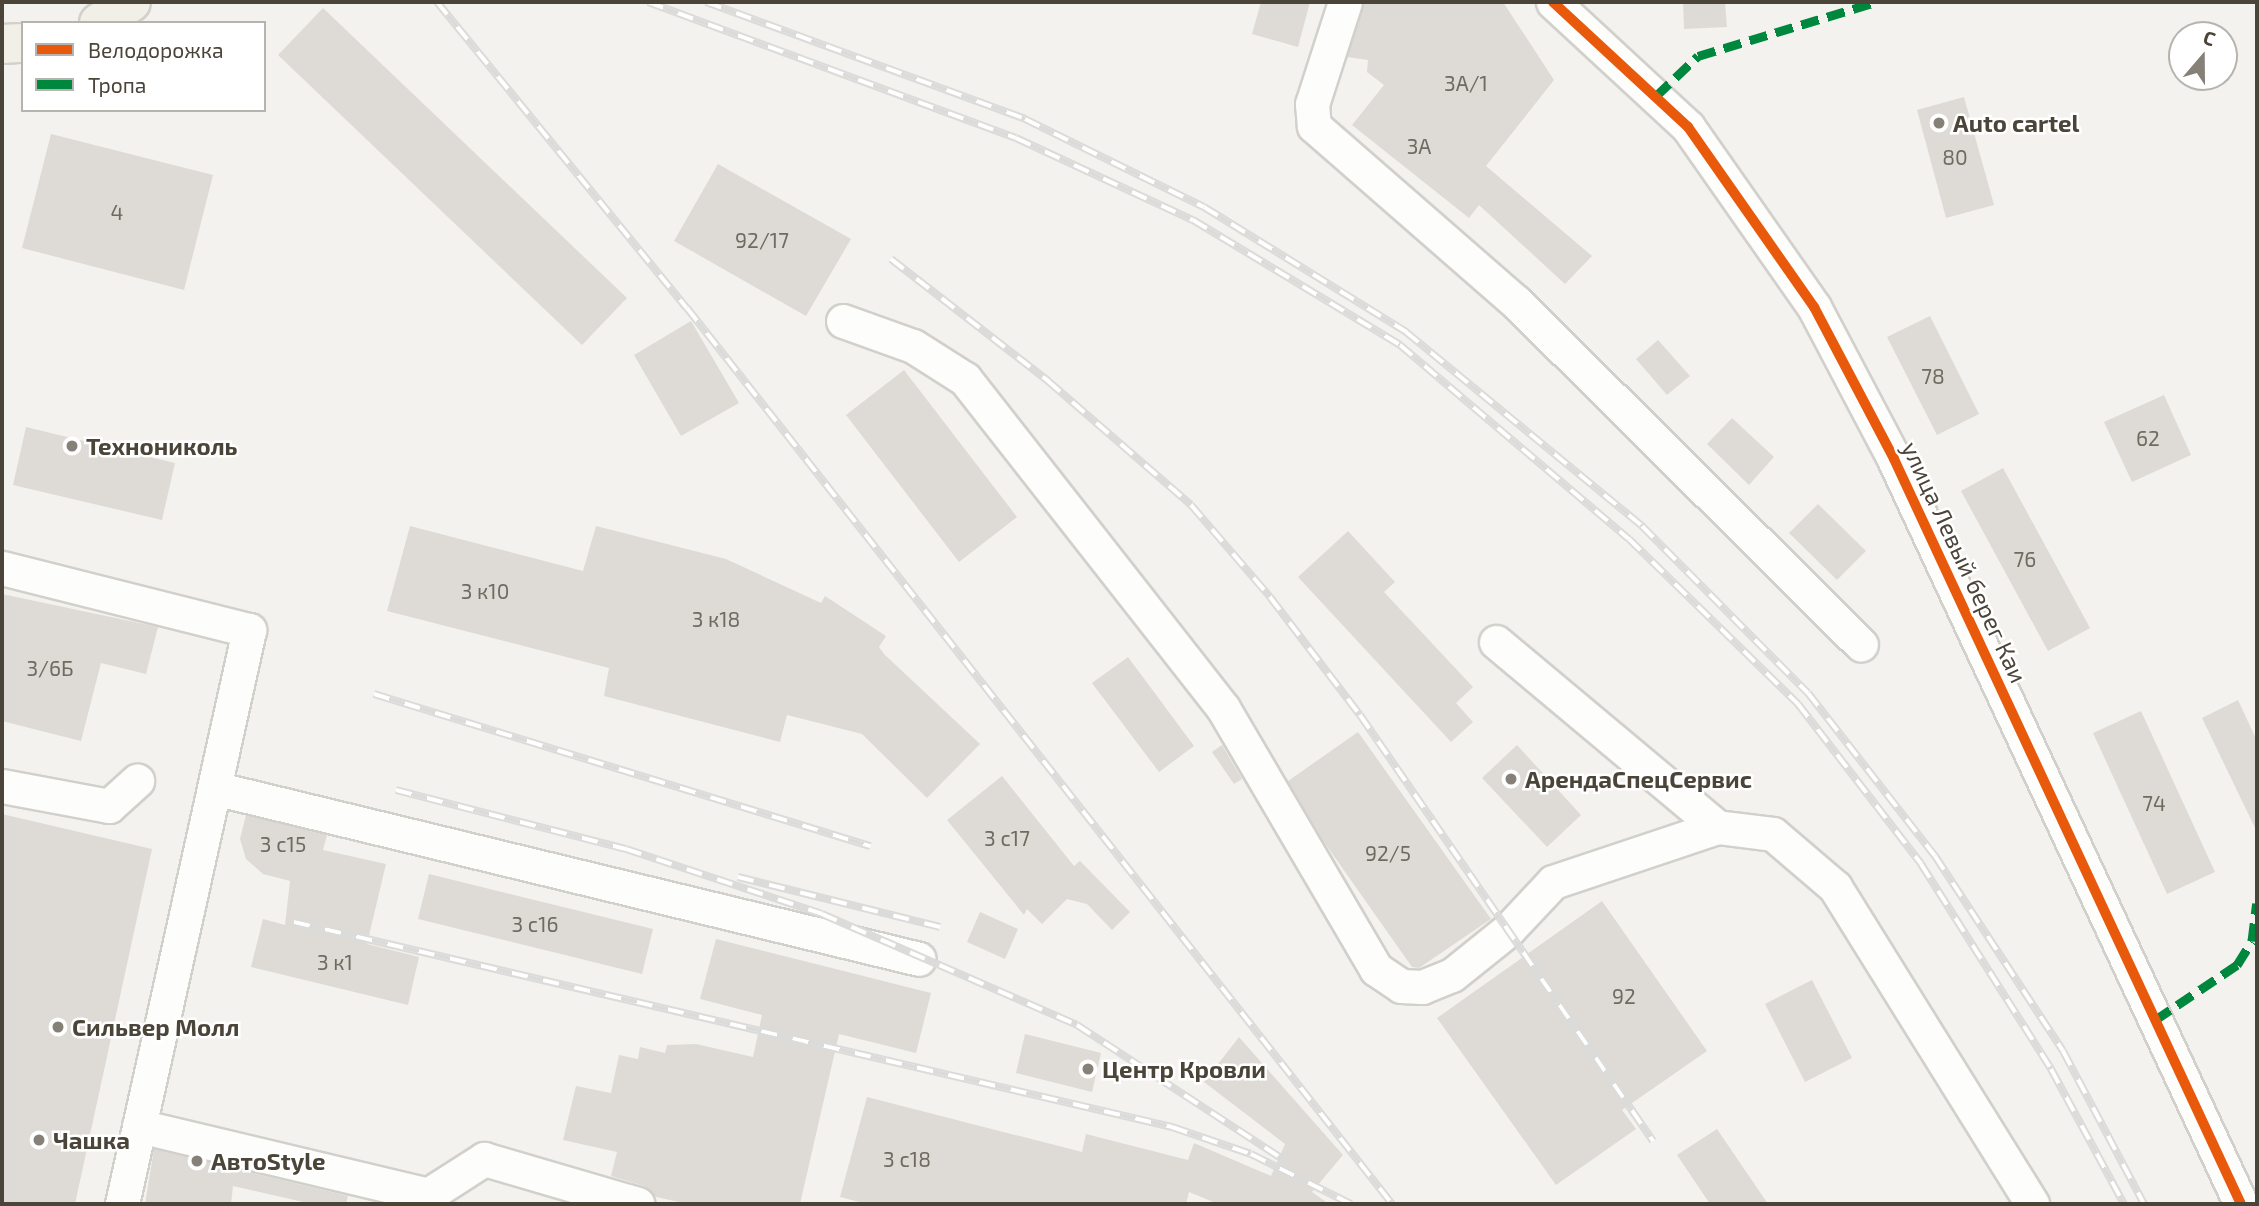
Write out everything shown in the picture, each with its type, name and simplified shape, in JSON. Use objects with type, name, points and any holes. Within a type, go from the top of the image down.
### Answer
[{"type":"main road","points":[[102,21],[131,2]]},
{"type":"main road","points":[[2,44],[21,43]]},
{"type":"street","points":[[1345,2],[1312,104],[1314,126],[1516,302],[1861,645]]},
{"type":"street","name":"улица Левый берег Каи","points":[[1553,2],[1688,127],[1814,307],[1894,459],[2241,1204]]},
{"type":"street","points":[[843,321],[913,346],[965,379],[1223,708],[1376,969],[1401,986],[1422,987],[1452,975],[1508,930],[1553,882],[1717,827],[1773,834],[1835,887],[2032,1204]]},
{"type":"street","points":[[2,568],[249,630],[122,1204]]},
{"type":"street","points":[[1496,642],[1717,827]]},
{"type":"street","points":[[2,786],[109,806],[137,781]]},
{"type":"street","points":[[215,788],[919,959]]},
{"type":"street","points":[[139,1126],[428,1195],[484,1159],[638,1204]]},
{"type":"building","points":[[1261,2],[1310,2],[1298,47],[1252,34]]},
{"type":"building","points":[[1364,2],[1503,2],[1554,80],[1486,166],[1592,256],[1565,284],[1479,205],[1469,218],[1352,125],[1384,85],[1367,72],[1368,60],[1347,57]]},
{"type":"building","points":[[1683,2],[1725,2],[1727,27],[1684,29]]},
{"type":"building","points":[[323,8],[627,298],[582,345],[278,55]]},
{"type":"building","points":[[1964,97],[1994,205],[1946,218],[1917,110]]},
{"type":"building","points":[[51,134],[213,175],[184,290],[22,248]]},
{"type":"building","points":[[718,164],[851,239],[806,316],[674,241]]},
{"type":"building","points":[[1930,316],[1979,414],[1937,435],[1887,337]]},
{"type":"building","points":[[691,321],[739,403],[681,436],[634,355]]},
{"type":"building","points":[[1658,340],[1690,376],[1667,395],[1636,359]]},
{"type":"building","points":[[904,370],[1017,517],[959,562],[846,415]]},
{"type":"building","points":[[2164,395],[2191,455],[2132,482],[2104,422]]},
{"type":"building","points":[[1732,418],[1774,457],[1749,485],[1707,444]]},
{"type":"building","points":[[26,427],[175,463],[162,520],[13,485]]},
{"type":"building","points":[[2003,468],[2090,628],[2048,651],[1961,491]]},
{"type":"building","points":[[1818,504],[1866,551],[1837,580],[1789,533]]},
{"type":"building","points":[[410,526],[583,571],[596,526],[726,559],[821,603],[825,596],[886,636],[879,647],[884,654],[980,744],[927,798],[862,734],[787,715],[780,742],[604,696],[609,668],[387,611]]},
{"type":"building","points":[[1348,531],[1395,582],[1384,592],[1473,687],[1456,703],[1473,722],[1451,742],[1298,577]]},
{"type":"building","points":[[2,594],[158,627],[146,674],[101,663],[81,741],[2,721]]},
{"type":"building","points":[[1128,657],[1194,746],[1159,772],[1092,683]]},
{"type":"building","points":[[2238,700],[2257,741],[2257,832],[2202,718]]},
{"type":"building","points":[[2141,711],[2215,872],[2167,894],[2093,733]]},
{"type":"building","points":[[1358,732],[1491,919],[1419,968],[1412,967],[1324,842],[1288,781]]},
{"type":"building","points":[[1222,745],[1242,779],[1234,784],[1212,752]]},
{"type":"building","points":[[1517,745],[1581,815],[1547,847],[1482,778]]},
{"type":"building","points":[[1002,776],[1074,866],[1080,861],[1130,912],[1112,930],[1087,904],[1067,899],[1042,924],[1027,909],[1024,915],[947,820]]},
{"type":"building","name":"Сильвер Молл","points":[[2,814],[152,849],[75,1204],[2,1204]]},
{"type":"building","points":[[246,815],[327,835],[323,850],[386,864],[367,944],[419,957],[408,1005],[251,967],[263,919],[285,925],[290,881],[263,874],[246,859],[240,839]]},
{"type":"building","points":[[429,874],[653,929],[642,974],[418,919]]},
{"type":"building","points":[[1602,901],[1707,1051],[1622,1110],[1636,1129],[1556,1185],[1437,1018]]},
{"type":"building","points":[[980,912],[1018,929],[1005,959],[967,942]]},
{"type":"building","points":[[716,939],[931,993],[916,1053],[839,1034],[800,1204],[688,1204],[656,1197],[644,1186],[611,1176],[617,1152],[563,1140],[576,1086],[611,1093],[619,1055],[638,1059],[640,1047],[665,1053],[667,1045],[696,1044],[753,1057],[762,1015],[700,999]]},
{"type":"building","points":[[1812,980],[1852,1058],[1805,1082],[1765,1004]]},
{"type":"building","points":[[1025,1034],[1101,1053],[1092,1092],[1016,1073]]},
{"type":"building","points":[[1239,1037],[1343,1155],[1312,1192],[1329,1204],[1218,1204],[1189,1192],[1186,1204],[867,1204],[840,1197],[867,1097],[1082,1152],[1086,1134],[1188,1160],[1194,1143],[1271,1176],[1285,1144],[1204,1082]]},
{"type":"building","points":[[1717,1129],[1768,1204],[1710,1204],[1677,1155]]},
{"type":"building","points":[[154,1149],[348,1196],[346,1204],[312,1204],[233,1186],[231,1204],[145,1204]]},
{"type":"railway","points":[[437,2],[687,308],[1392,1204]]},
{"type":"railway","points":[[648,2],[1016,138],[1193,220],[1400,345],[1629,539],[1798,704],[1921,864],[2051,1069],[2124,1204]]},
{"type":"railway","points":[[706,2],[1025,119],[1204,207],[1406,332],[1642,526],[1808,693],[1935,856],[2063,1051],[2144,1204]]},
{"type":"railway","points":[[891,259],[1048,381],[1191,505],[1270,597],[1360,715],[1653,1141]]},
{"type":"railway","points":[[374,694],[870,846]]},
{"type":"railway","points":[[396,790],[626,849],[822,914],[1077,1025],[1287,1162]]},
{"type":"railway","points":[[738,877],[940,927]]},
{"type":"railway","points":[[294,922],[1172,1127],[1251,1154],[1351,1204]]},
{"type":"marked path","points":[[1656,96],[1698,56],[1876,2]]},
{"type":"marked path","points":[[2155,1020],[2237,965],[2252,941],[2257,903]]},
{"type":"cycle path","points":[[1553,2],[1688,127],[1814,307],[1894,459],[2241,1204]]},
{"type":"place","name":"Auto cartel","points":[[1939,123]]},
{"type":"place","name":"Технониколь","points":[[72,446]]},
{"type":"place","name":"АрендаСпецСервис","points":[[1511,779]]},
{"type":"place","name":"Сильвер Молл","points":[[58,1027]]},
{"type":"place","name":"Центр Кровли","points":[[1088,1069]]},
{"type":"place","name":"Чашка","points":[[39,1140]]},
{"type":"place","name":"АвтоStyle","points":[[197,1161]]}]
